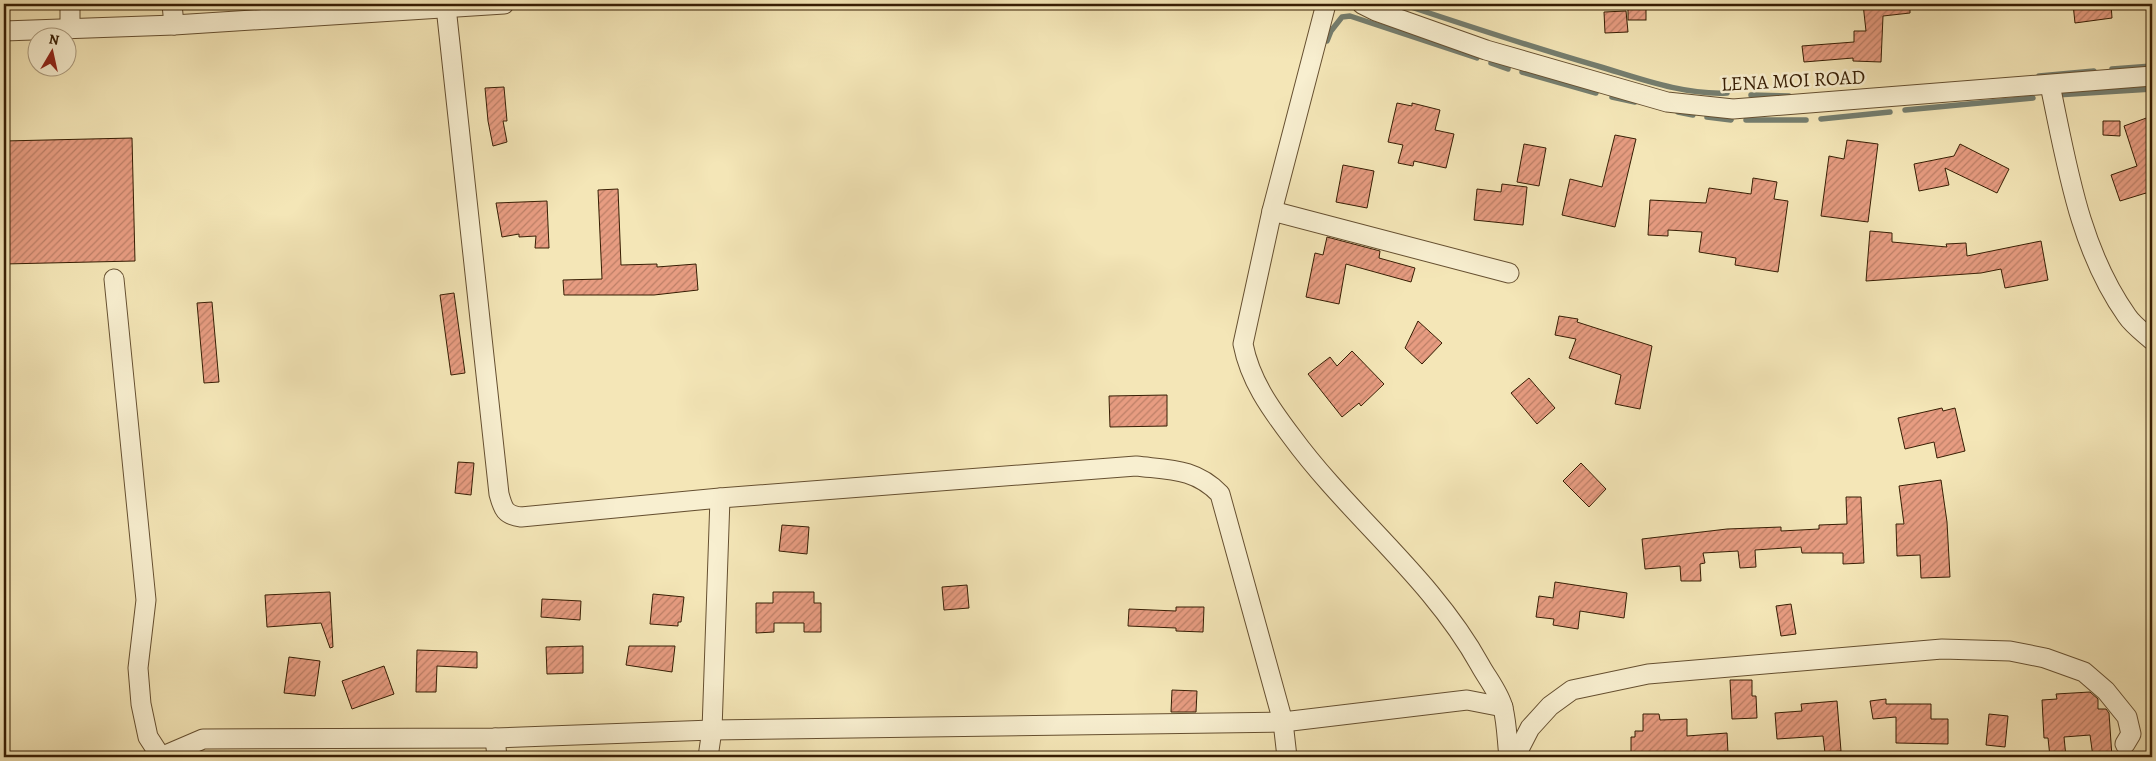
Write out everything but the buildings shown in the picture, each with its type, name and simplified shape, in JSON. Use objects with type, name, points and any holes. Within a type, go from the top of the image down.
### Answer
[{"type":"street","points":[[70,4],[70,28],[174,24],[504,4]]},
{"type":"street","points":[[172,4],[174,24]]},
{"type":"street","points":[[1326,4],[1272,211],[1244,344],[1254,380],[1270,408],[1316,470],[1434,597],[1466,640],[1503,707],[1509,757]]},
{"type":"street","name":"LENA MOI ROAD","points":[[1362,4],[1376,11],[1486,50],[1667,102],[1733,109],[2152,76]]},
{"type":"street","points":[[446,7],[498,494],[503,510],[511,516],[521,517],[720,498],[1136,466],[1188,472],[1201,477],[1220,494],[1283,722],[1287,757]]},
{"type":"street","points":[[4,31],[28,30]]},
{"type":"street","points":[[2050,85],[2076,205],[2097,264],[2128,318],[2152,340]]},
{"type":"street","points":[[1272,211],[1509,273]]},
{"type":"street","points":[[114,279],[146,600],[138,668],[141,704],[148,737],[161,757],[203,739],[495,738],[712,730],[1283,722],[1467,700],[1503,707]]},
{"type":"street","points":[[708,757],[712,730],[720,498]]},
{"type":"street","points":[[1515,757],[1530,728],[1550,706],[1572,690],[1648,674],[1942,649],[2010,651],[2046,658],[2084,672],[2106,691],[2127,717],[2131,734],[2125,744]]},
{"type":"street","points":[[495,738],[497,757]]},
{"type":"waterway","points":[[1402,4],[1526,45],[1647,81],[1679,89],[1727,93]]},
{"type":"waterway","points":[[1327,41],[1331,31],[1342,17],[1350,16],[1477,58]]},
{"type":"waterway","points":[[1491,63],[1508,69]]},
{"type":"waterway","points":[[2112,69],[2152,66]]},
{"type":"waterway","points":[[2039,76],[2094,71]]},
{"type":"waterway","points":[[1522,72],[1596,93]]},
{"type":"waterway","points":[[2056,95],[2152,89]]},
{"type":"waterway","points":[[1751,95],[1789,96]]},
{"type":"waterway","points":[[1612,97],[1635,102]]},
{"type":"waterway","points":[[1905,110],[2033,98]]},
{"type":"waterway","points":[[1678,112],[1693,115]]},
{"type":"waterway","points":[[1821,119],[1890,112]]},
{"type":"waterway","points":[[1707,117],[1731,120]]},
{"type":"waterway","points":[[1746,120],[1806,120]]}]
